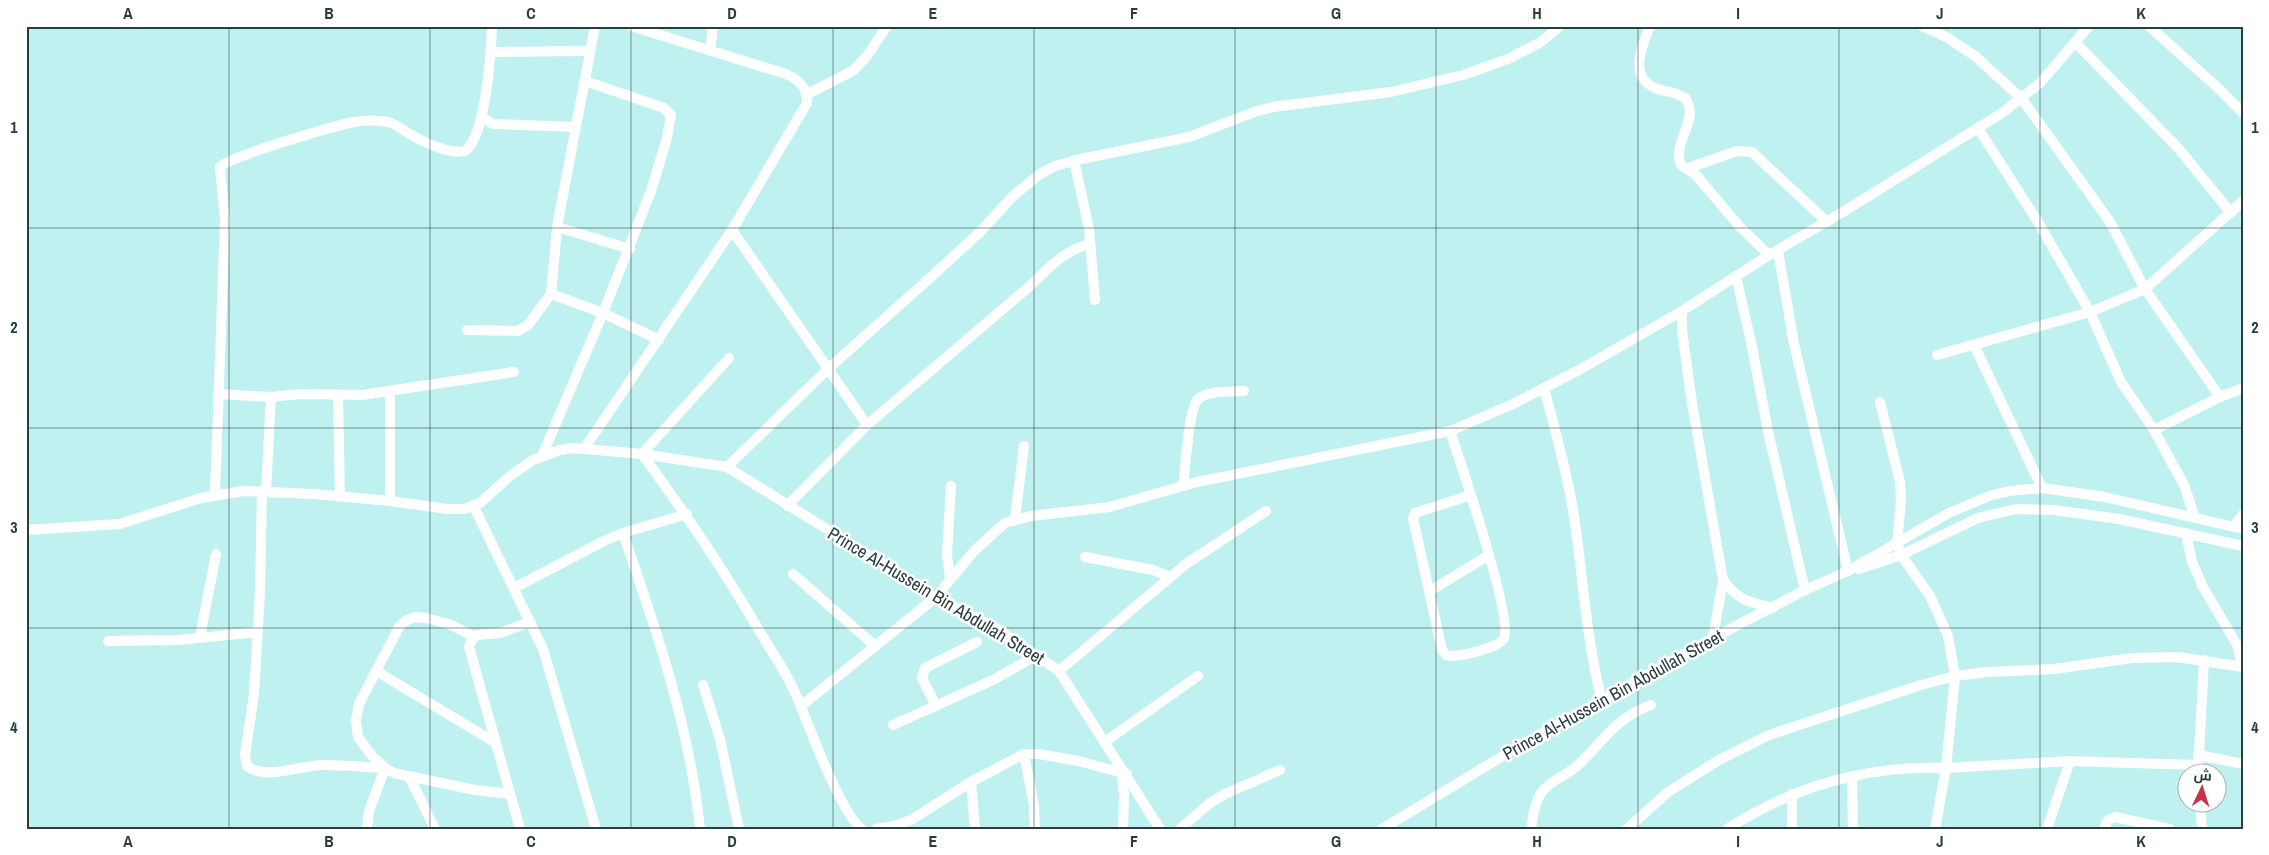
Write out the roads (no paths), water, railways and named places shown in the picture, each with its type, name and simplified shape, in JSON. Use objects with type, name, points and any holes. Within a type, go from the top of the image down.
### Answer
[{"type":"street","points":[[215,494],[225,220],[219,170],[222,164],[272,146],[352,123],[375,120],[393,123],[419,139],[445,149],[461,152],[468,148],[483,118],[492,52],[492,26]]},
{"type":"street","points":[[467,330],[518,331],[528,325],[552,294],[557,227],[595,26]]},
{"type":"street","points":[[584,449],[732,230],[805,107],[806,95],[801,83],[786,74],[710,51],[644,28],[631,26]]},
{"type":"street","points":[[710,51],[713,26]]},
{"type":"street","points":[[806,95],[854,70],[867,56],[887,26]]},
{"type":"street","points":[[727,467],[828,369],[980,232],[1025,185],[1055,166],[1074,160],[1189,137],[1254,112],[1273,107],[1391,92],[1463,76],[1502,61],[1541,42],[1560,26]]},
{"type":"street","points":[[1650,26],[1640,52],[1638,65],[1645,81],[1654,88],[1679,94],[1688,102],[1690,112],[1678,158],[1681,164],[1688,168],[1740,227],[1774,253],[1848,571]]},
{"type":"street","points":[[1922,26],[1948,38],[1975,56],[2022,99],[2110,222],[2145,289],[2220,397]]},
{"type":"street","points":[[801,706],[936,596],[989,536],[1005,523],[1015,519],[1109,507],[1184,486],[1450,431],[1544,388],[1682,311],[2022,99],[2060,61],[2089,26]]},
{"type":"street","points":[[2149,26],[2243,113]]},
{"type":"street","points":[[2075,42],[2179,149],[2231,213]]},
{"type":"street","points":[[492,52],[590,51]]},
{"type":"street","points":[[542,456],[630,249],[667,138],[670,115],[664,108],[585,81]]},
{"type":"street","points":[[483,118],[493,124],[576,126]]},
{"type":"street","points":[[1978,128],[2038,222],[2090,312],[2121,382],[2154,430],[2184,486],[2195,518]]},
{"type":"street","points":[[1688,168],[1737,151],[1752,152],[1827,222]]},
{"type":"street","points":[[1074,160],[1090,244],[1095,300]]},
{"type":"street","points":[[1937,355],[2090,312],[2145,289],[2243,202]]},
{"type":"street","points":[[557,227],[630,249]]},
{"type":"street","points":[[732,230],[867,426]]},
{"type":"street","points":[[787,506],[867,426],[1031,285],[1055,261],[1074,250],[1090,244]]},
{"type":"street","points":[[1736,276],[1752,347],[1768,436],[1805,590]]},
{"type":"street","points":[[552,294],[603,314],[658,340]]},
{"type":"street","points":[[1682,311],[1682,330],[1692,403],[1723,580],[1713,638]]},
{"type":"street","points":[[1974,345],[2042,488]]},
{"type":"street","points":[[729,358],[642,454],[687,514],[740,594],[784,671],[801,706],[815,745],[854,822],[862,829]]},
{"type":"street","points":[[218,394],[271,398],[300,394],[362,395],[514,372]]},
{"type":"street","points":[[1544,388],[1572,504],[1582,594],[1594,670],[1602,700]]},
{"type":"street","points":[[2154,430],[2220,397],[2243,388]]},
{"type":"street","points":[[390,391],[390,501]]},
{"type":"street","points":[[1184,486],[1192,411],[1197,400],[1205,395],[1244,391]]},
{"type":"street","points":[[338,395],[340,496]]},
{"type":"street","points":[[271,398],[264,491],[254,694],[244,755],[247,766],[256,771],[268,772],[316,765],[385,768],[409,776],[475,790],[510,794]]},
{"type":"street","points":[[1880,402],[1900,482],[1901,500],[1897,543],[1902,554],[1930,596],[1948,636],[1955,676],[1946,768],[1935,829]]},
{"type":"street","points":[[1450,431],[1471,495],[1489,555],[1505,635],[1500,643],[1459,656],[1446,655],[1442,650],[1430,591],[1413,524],[1415,513],[1471,495]]},
{"type":"street","points":[[1015,519],[1024,446]]},
{"type":"street","name":"Prince Al-Hussein Bin Abdullah Street","points":[[474,506],[521,468],[542,456],[560,450],[584,449],[642,454],[727,467],[787,506],[936,596],[997,630],[1059,671],[1160,829]]},
{"type":"street","points":[[950,579],[947,555],[951,486]]},
{"type":"street","name":"Prince Al-Hussein Bin Abdullah Street","points":[[1382,829],[1496,760],[1713,638],[1805,590],[1848,571],[1967,505],[2009,492],[2042,488],[2105,498],[2239,528]]},
{"type":"street","points":[[26,530],[120,524],[230,491],[264,491],[340,496],[447,509],[474,506],[530,622],[549,668],[596,829]]},
{"type":"street","name":"Prince Al-Hussein Bin Abdullah Street","points":[[1848,571],[1878,564],[1958,526],[2016,508],[2079,513],[2186,533],[2243,546]]},
{"type":"street","points":[[1059,671],[1170,577],[1266,511]]},
{"type":"street","points":[[514,588],[589,548],[623,533],[687,514]]},
{"type":"street","points":[[2239,528],[2243,514]]},
{"type":"street","points":[[623,533],[680,710],[695,784],[700,829]]},
{"type":"street","points":[[1627,829],[1668,792],[1719,760],[1769,735],[1921,685],[1955,676],[1987,672],[2054,669],[2132,658],[2177,657],[2243,667],[2237,645],[2203,587],[2192,562],[2186,533]]},
{"type":"street","points":[[200,637],[216,554]]},
{"type":"street","points":[[1430,591],[1489,555]]},
{"type":"street","points":[[1085,557],[1152,570],[1170,577]]},
{"type":"street","points":[[793,574],[874,645]]},
{"type":"street","points":[[1723,580],[1734,595],[1741,600],[1773,608]]},
{"type":"street","points":[[385,768],[363,744],[358,737],[356,728],[360,704],[395,634],[406,620],[426,618],[449,624],[475,636],[500,633],[530,622]]},
{"type":"street","points":[[108,640],[157,641],[257,632]]},
{"type":"street","points":[[475,636],[470,641],[470,651],[520,829]]},
{"type":"street","points":[[936,706],[922,678],[925,668],[977,642]]},
{"type":"street","points":[[893,725],[995,679],[1037,655]]},
{"type":"street","points":[[2198,762],[2204,660]]},
{"type":"street","points":[[376,671],[496,743]]},
{"type":"street","points":[[1106,742],[1198,676]]},
{"type":"street","points":[[703,685],[720,739],[739,829]]},
{"type":"street","points":[[1531,829],[1538,801],[1543,791],[1576,767],[1608,731],[1624,718],[1651,705]]},
{"type":"street","points":[[1024,754],[1034,805],[1035,829]]},
{"type":"street","points":[[876,829],[894,826],[916,817],[971,782],[1024,754],[1039,754],[1078,761],[1124,774],[1123,829]]},
{"type":"street","points":[[2047,829],[2070,761]]},
{"type":"street","points":[[1727,829],[1749,815],[1792,794],[1828,781],[1852,776],[1925,767],[1946,768],[2070,761],[2176,763]]},
{"type":"street","points":[[2226,764],[2243,764]]},
{"type":"street","points":[[367,829],[369,811],[385,768]]},
{"type":"street","points":[[1180,829],[1210,803],[1225,794],[1280,770]]},
{"type":"street","points":[[409,776],[435,829]]},
{"type":"street","points":[[1852,776],[1853,829]]},
{"type":"street","points":[[971,782],[975,829]]},
{"type":"street","points":[[1792,794],[1792,829]]},
{"type":"street","points":[[2201,812],[2202,829]]},
{"type":"street","points":[[916,817],[916,829]]},
{"type":"street","points":[[2104,829],[2108,820],[2115,817],[2170,829]]}]
